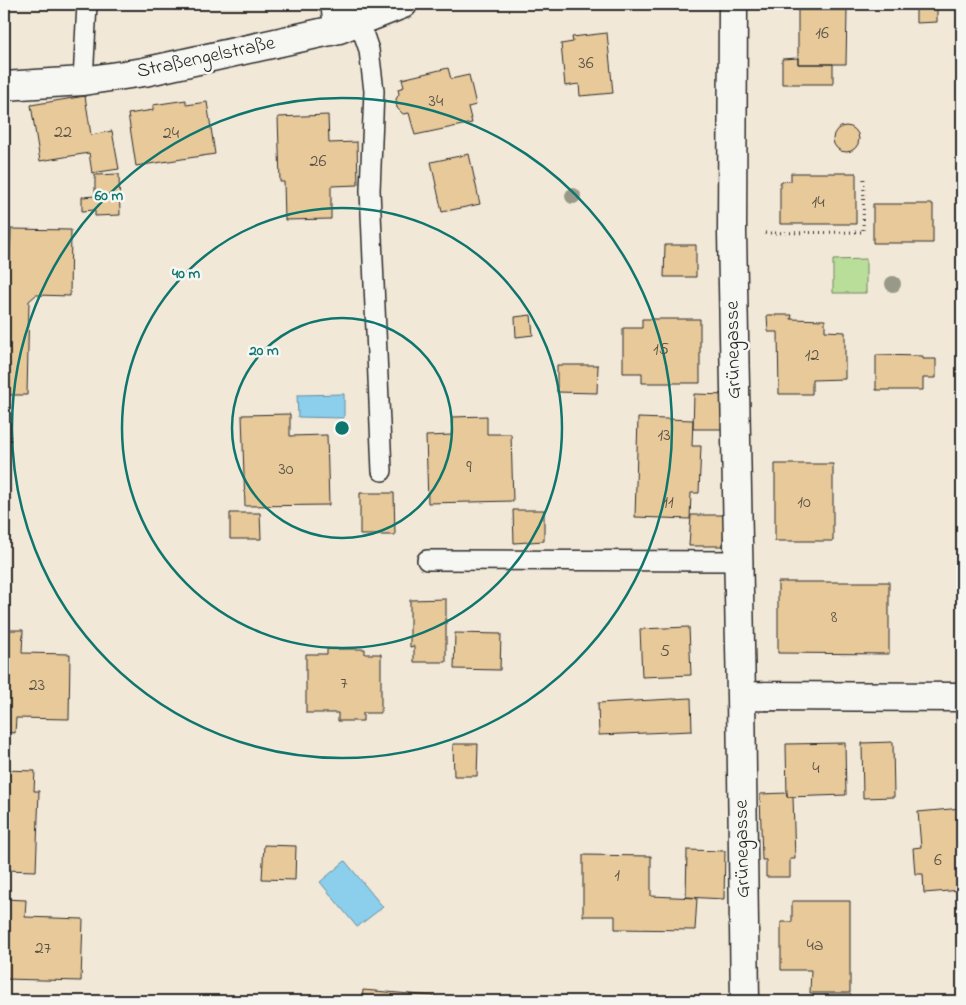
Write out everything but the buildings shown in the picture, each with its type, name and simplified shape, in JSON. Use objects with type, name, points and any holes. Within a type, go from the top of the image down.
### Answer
[{"type":"street","name":"Straßengelstraße","points":[[4,86],[83,81],[144,72],[403,4]]},
{"type":"street","name":"Grünegasse","points":[[733,4],[732,233],[745,1001]]},
{"type":"street","points":[[741,696],[962,697]]},
{"type":"lane","points":[[83,81],[87,4]]},
{"type":"lane","points":[[345,18],[370,50],[374,91],[370,190],[382,471]]},
{"type":"lane","points":[[427,560],[739,561]]},
{"type":"path","points":[[732,233],[863,232],[864,176]]},
{"type":"green space","points":[[866,259],[866,293],[833,293],[833,260]]},
{"type":"water","points":[[344,394],[344,418],[298,417],[297,395]]},
{"type":"water","points":[[345,861],[383,907],[357,927],[320,882]]}]
